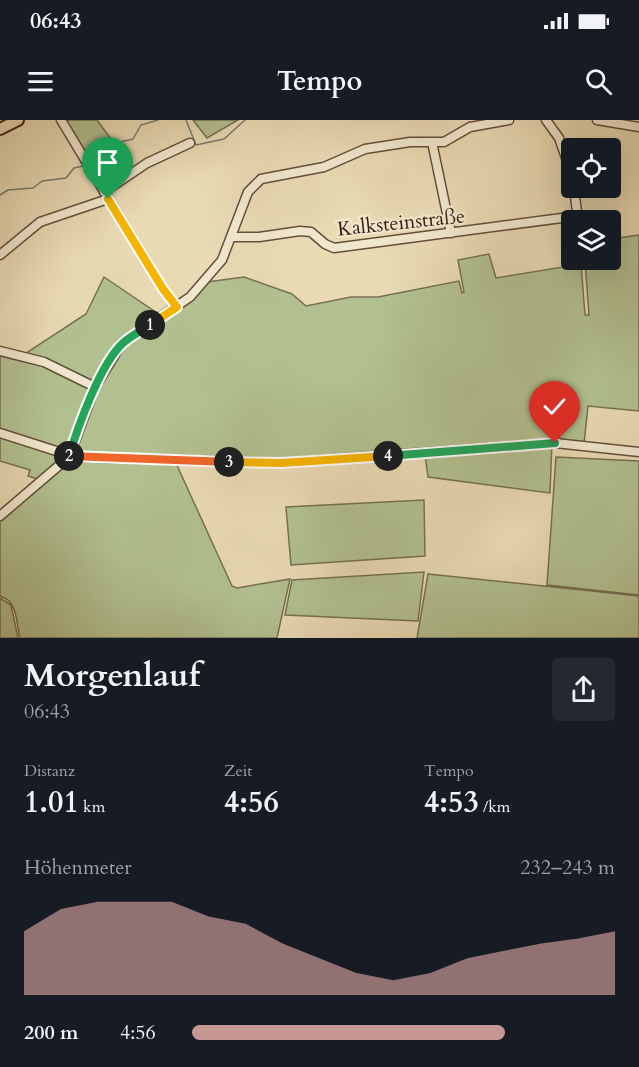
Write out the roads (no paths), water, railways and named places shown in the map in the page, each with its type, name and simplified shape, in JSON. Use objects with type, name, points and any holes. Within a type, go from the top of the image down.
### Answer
[{"type":"main road","points":[[0,129],[18,120]]},
{"type":"street","points":[[61,120],[163,289],[177,307]]},
{"type":"street","points":[[0,516],[69,456],[95,387],[122,343],[177,307],[222,260],[248,192],[261,179],[324,167],[365,149],[410,142],[444,142],[470,124],[509,120]]},
{"type":"street","points":[[546,120],[561,141]]},
{"type":"street","points":[[597,120],[639,128]]},
{"type":"street","points":[[432,142],[451,233]]},
{"type":"street","points":[[0,255],[40,222],[106,196],[147,163],[189,143]]},
{"type":"street","name":"Kalksteinstraße","points":[[232,237],[311,232],[334,248],[561,220]]},
{"type":"street","points":[[0,351],[44,362],[95,387]]},
{"type":"street","points":[[0,433],[69,456],[281,463],[555,443],[639,452]]},
{"type":"waterway","points":[[91,163],[105,148],[133,139],[141,125],[158,120]]},
{"type":"waterway","points":[[186,120],[196,145],[224,139],[245,120]]},
{"type":"waterway","points":[[0,195],[8,190],[33,188],[42,181],[66,178],[74,168],[83,166]]}]
